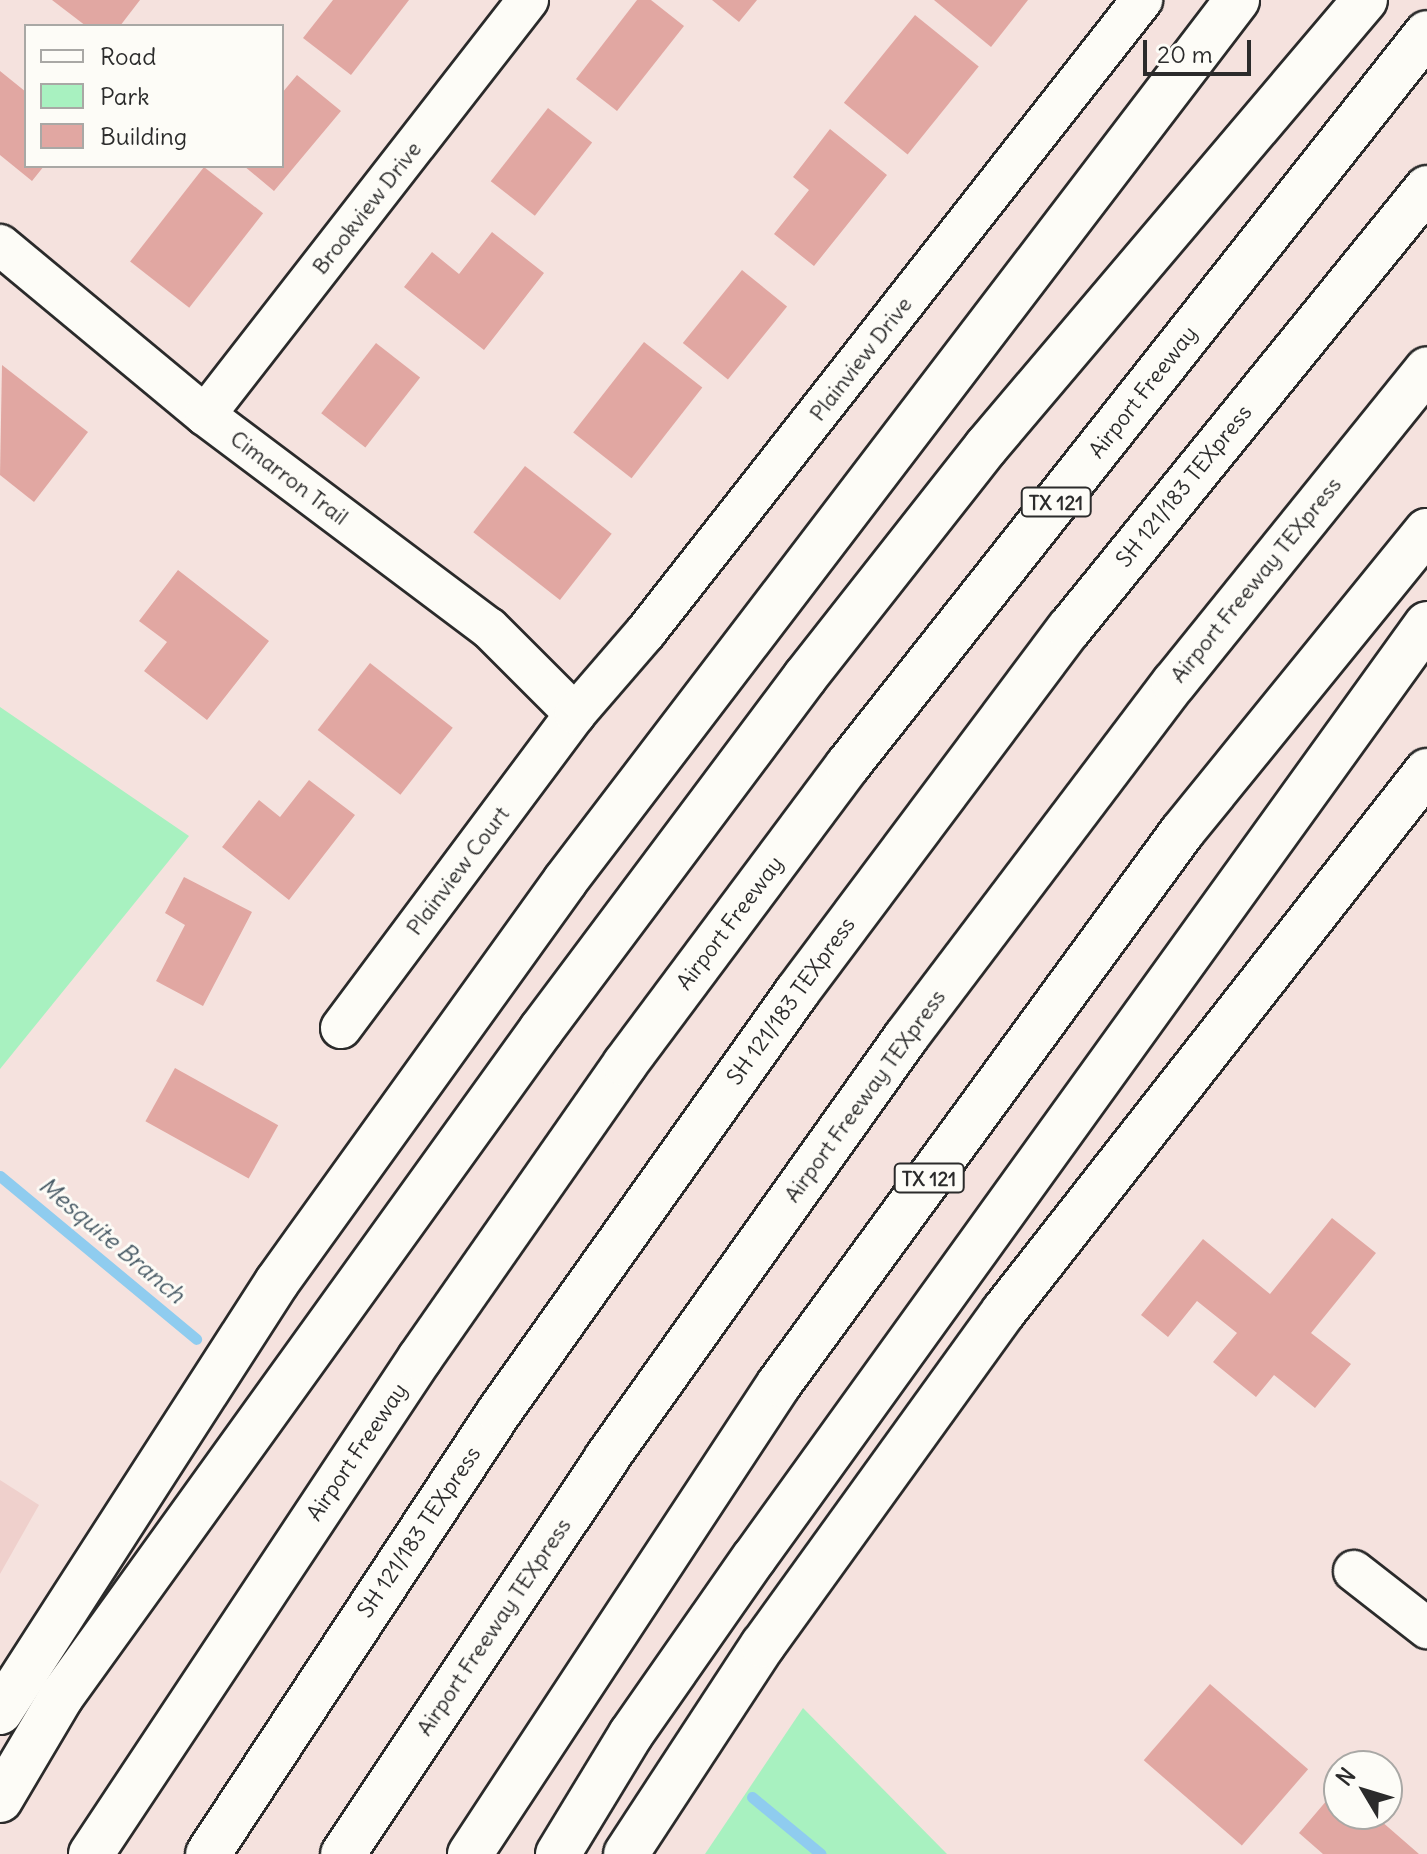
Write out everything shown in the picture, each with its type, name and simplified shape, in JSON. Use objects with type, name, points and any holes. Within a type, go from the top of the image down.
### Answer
[{"type":"main road","points":[[0,1712],[277,1282],[565,881],[1237,0]]},
{"type":"main road","points":[[0,1800],[61,1697],[541,1030],[805,677],[986,447],[1365,0]]},
{"type":"main road","name":"Airport Freeway","points":[[91,1854],[420,1358],[625,1064],[858,753],[1427,33]]},
{"type":"main road","name":"SH 121/183 TEXpress","points":[[208,1854],[499,1412],[797,992],[1069,629],[1427,188]]},
{"type":"main road","name":"Airport Freeway TEXpress","points":[[343,1854],[606,1459],[906,1037],[1174,683],[1427,369]]},
{"type":"main road","name":"TX 121","points":[[470,1854],[788,1371],[1182,832],[1427,531]]},
{"type":"main road","points":[[558,1854],[631,1734],[754,1558],[1427,624]]},
{"type":"main road","points":[[626,1854],[763,1645],[1004,1311],[1427,771]]},
{"type":"street","name":"Brookview Drive","points":[[205,415],[528,0]]},
{"type":"street","name":"Plainview Drive","points":[[575,714],[645,633],[1142,0]]},
{"type":"street","name":"Cimarron Trail","points":[[0,245],[205,415],[489,628],[575,714]]},
{"type":"street","name":"Plainview Court","points":[[341,1028],[575,714]]},
{"type":"street","points":[[1354,1571],[1427,1628]]},
{"type":"shaded area","points":[[0,1480],[39,1505],[0,1574]]},
{"type":"green space","points":[[0,707],[189,836],[0,1069]]},
{"type":"green space","points":[[803,1708],[947,1854],[705,1854]]},
{"type":"building","points":[[52,0],[140,0],[122,24],[83,24]]},
{"type":"building","points":[[333,0],[409,0],[351,75],[303,38]]},
{"type":"building","points":[[637,0],[651,0],[684,26],[617,111],[576,79]]},
{"type":"building","points":[[712,0],[757,0],[739,22]]},
{"type":"building","points":[[934,0],[1028,0],[991,47]]},
{"type":"building","points":[[915,15],[979,67],[908,154],[844,103]]},
{"type":"building","points":[[0,71],[24,90],[24,168],[42,168],[32,181],[0,155]]},
{"type":"building","points":[[297,75],[341,111],[274,191],[246,168],[284,168],[284,91]]},
{"type":"building","points":[[548,108],[592,142],[535,216],[491,181]]},
{"type":"building","points":[[830,129],[887,175],[814,266],[774,234],[809,190],[793,177]]},
{"type":"building","points":[[205,168],[263,213],[189,308],[130,262]]},
{"type":"building","points":[[492,232],[544,273],[484,350],[404,287],[432,252],[459,274]]},
{"type":"building","points":[[742,270],[787,307],[728,380],[683,343]]},
{"type":"building","points":[[644,342],[702,388],[632,478],[573,433]]},
{"type":"building","points":[[376,343],[420,377],[365,448],[321,413]]},
{"type":"building","points":[[2,365],[88,432],[34,502],[0,475]]},
{"type":"building","points":[[525,466],[612,534],[560,600],[473,532]]},
{"type":"building","points":[[178,570],[269,641],[207,720],[144,671],[167,642],[139,621]]},
{"type":"building","points":[[370,663],[453,728],[400,795],[318,730]]},
{"type":"building","points":[[309,780],[355,815],[289,900],[222,847],[259,800],[280,817]]},
{"type":"building","points":[[184,877],[252,912],[203,1006],[156,981],[185,925],[165,913]]},
{"type":"building","points":[[175,1068],[278,1125],[249,1179],[145,1121]]},
{"type":"building","points":[[1332,1218],[1376,1253],[1311,1333],[1351,1364],[1315,1408],[1274,1375],[1256,1397],[1213,1362],[1237,1333],[1197,1301],[1168,1337],[1141,1315],[1203,1239],[1270,1294]]},
{"type":"building","points":[[1210,1684],[1308,1769],[1242,1846],[1144,1760]]},
{"type":"building","points":[[1323,1805],[1323,1830],[1391,1830],[1419,1854],[1323,1854],[1299,1833]]},
{"type":"waterway","name":"Mesquite Branch","points":[[0,1176],[196,1339]]},
{"type":"waterway","name":"Mesquite Branch","points":[[752,1797],[821,1854]]}]
